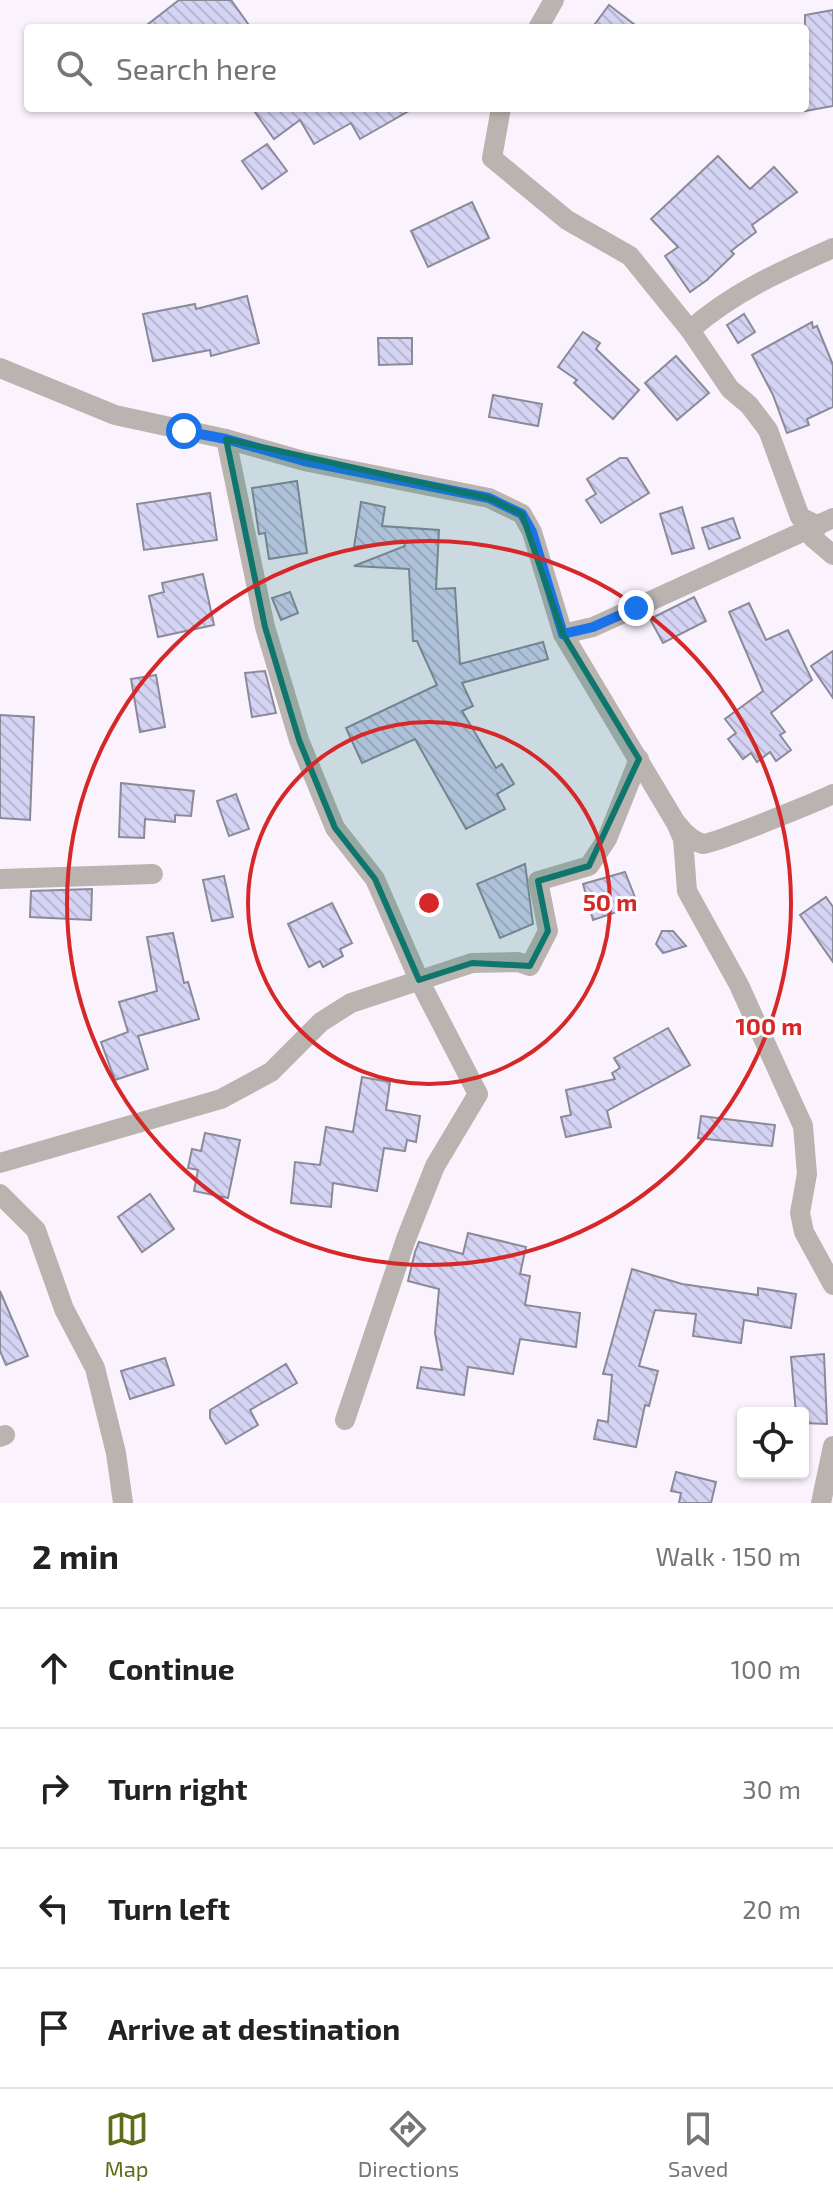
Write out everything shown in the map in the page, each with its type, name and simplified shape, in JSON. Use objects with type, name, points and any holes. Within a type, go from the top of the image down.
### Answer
[{"type":"street","points":[[540,24],[554,0]]},
{"type":"street","points":[[500,112],[492,158],[567,220],[630,256],[690,330],[730,389],[749,405],[768,430],[800,517],[825,522]]},
{"type":"street","points":[[690,330],[724,301],[744,289],[833,248]]},
{"type":"street","points":[[0,368],[115,415],[226,439],[304,461],[489,498],[522,514],[532,532],[563,634],[676,823],[683,839],[687,891],[739,985],[803,1126],[807,1174],[800,1213],[804,1232],[833,1285]]},
{"type":"street","points":[[226,439],[265,627],[299,740],[335,828],[375,879],[419,980],[478,1094],[435,1166],[406,1239],[345,1420]]},
{"type":"street","points":[[825,522],[813,538],[833,555]]},
{"type":"street","points":[[563,634],[593,627],[825,522]]},
{"type":"street","points":[[123,1503],[116,1453],[95,1368],[64,1309],[36,1230],[0,1194],[2,1162],[221,1099],[271,1072],[321,1022],[341,1009],[419,980],[472,963],[518,962],[530,966],[548,931],[538,881],[589,866],[607,839],[639,759]]},
{"type":"street","points":[[676,823],[688,837],[704,844],[718,843],[748,827],[833,794]]},
{"type":"street","points":[[0,879],[153,874]]},
{"type":"street","points":[[821,1503],[833,1446]]},
{"type":"highlighted area","points":[[226,439],[489,498],[522,514],[563,634],[639,759],[589,866],[538,881],[548,931],[530,966],[472,963],[419,980],[375,879],[335,828],[299,740],[265,627]]},
{"type":"building","points":[[179,0],[231,0],[248,24],[148,24]]},
{"type":"building","points":[[609,5],[634,24],[595,24]]},
{"type":"building","points":[[833,10],[833,106],[809,110],[809,24],[805,24],[805,15]]},
{"type":"building","points":[[255,112],[407,112],[360,139],[351,123],[314,144],[300,120],[274,139]]},
{"type":"building","points":[[267,144],[287,171],[262,189],[242,161]]},
{"type":"building","points":[[718,156],[750,189],[774,167],[797,192],[752,225],[756,232],[731,251],[734,254],[690,292],[665,256],[678,247],[651,219]]},
{"type":"building","points":[[472,202],[489,238],[428,267],[411,231]]},
{"type":"building","points":[[247,296],[259,343],[211,356],[210,350],[153,361],[143,314],[195,304],[196,309]]},
{"type":"building","points":[[744,314],[755,332],[738,343],[727,325]]},
{"type":"building","points":[[812,322],[813,328],[817,326],[833,365],[833,407],[807,419],[809,425],[787,433],[773,395],[752,355]]},
{"type":"building","points":[[583,332],[600,343],[596,349],[639,390],[613,419],[574,383],[577,380],[558,367]]},
{"type":"building","points":[[378,338],[412,338],[412,364],[379,365]]},
{"type":"building","points":[[676,356],[709,393],[677,420],[645,383]]},
{"type":"building","points":[[493,395],[542,404],[538,426],[489,417]]},
{"type":"building","points":[[620,458],[627,458],[649,493],[601,523],[586,500],[596,494],[587,479]]},
{"type":"building","points":[[297,481],[307,553],[269,559],[265,533],[259,534],[252,488]]},
{"type":"building","points":[[210,493],[217,540],[144,550],[137,504]]},
{"type":"building","points":[[361,502],[385,507],[382,526],[439,530],[436,589],[455,588],[460,664],[543,642],[548,659],[462,683],[473,706],[462,711],[496,768],[502,764],[514,784],[497,794],[505,809],[466,829],[415,739],[362,763],[346,728],[437,685],[417,641],[413,641],[409,569],[354,566],[405,546],[403,540],[354,547]]},
{"type":"building","points":[[682,507],[694,548],[672,554],[660,514]]},
{"type":"building","points":[[733,518],[740,538],[709,549],[702,528]]},
{"type":"building","points":[[203,574],[214,625],[158,637],[149,596],[164,592],[162,583]]},
{"type":"building","points":[[290,592],[298,613],[281,620],[272,598]]},
{"type":"building","points":[[694,597],[706,621],[663,643],[650,619]]},
{"type":"building","points":[[749,603],[766,640],[788,630],[812,680],[771,713],[785,732],[780,735],[791,750],[776,761],[770,752],[757,762],[751,753],[743,759],[728,739],[736,733],[725,719],[763,691],[729,612]]},
{"type":"building","points":[[833,651],[833,698],[811,666]]},
{"type":"building","points":[[265,671],[276,713],[252,717],[245,673]]},
{"type":"building","points":[[156,675],[165,727],[140,732],[131,679]]},
{"type":"building","points":[[0,715],[34,717],[30,820],[0,818]]},
{"type":"building","points":[[121,783],[194,791],[191,816],[175,815],[175,822],[145,819],[144,838],[119,837]]},
{"type":"building","points":[[236,794],[249,829],[229,836],[217,801]]},
{"type":"building","points":[[525,864],[533,924],[500,938],[477,884]]},
{"type":"building","points":[[625,872],[638,905],[593,920],[583,884]]},
{"type":"building","points":[[224,876],[233,917],[212,921],[203,880]]},
{"type":"building","points":[[92,889],[91,920],[30,917],[31,891]]},
{"type":"building","points":[[826,897],[833,907],[833,962],[800,915]]},
{"type":"building","points":[[332,903],[352,943],[340,949],[343,956],[323,967],[320,961],[309,967],[288,924]]},
{"type":"building","points":[[662,931],[673,931],[686,946],[663,953],[656,944]]},
{"type":"building","points":[[173,933],[184,983],[188,982],[199,1019],[138,1036],[148,1069],[115,1080],[101,1042],[128,1032],[119,1002],[157,991],[147,937]]},
{"type":"building","points":[[668,1028],[690,1065],[607,1111],[611,1127],[566,1137],[561,1117],[571,1115],[566,1090],[615,1079],[612,1073],[620,1068],[614,1058]]},
{"type":"building","points":[[362,1077],[390,1082],[386,1110],[420,1116],[416,1142],[407,1140],[405,1151],[384,1148],[377,1191],[333,1183],[331,1207],[291,1203],[295,1162],[320,1165],[326,1127],[353,1132]]},
{"type":"building","points":[[701,1116],[775,1125],[772,1146],[698,1138]]},
{"type":"building","points":[[205,1133],[240,1140],[228,1198],[194,1191],[198,1170],[188,1168],[192,1149],[201,1151]]},
{"type":"building","points":[[150,1194],[174,1229],[142,1252],[118,1217]]},
{"type":"building","points":[[468,1233],[526,1247],[520,1274],[530,1276],[525,1305],[580,1313],[576,1347],[520,1339],[513,1374],[468,1367],[464,1395],[417,1388],[421,1367],[442,1370],[435,1333],[439,1289],[408,1281],[415,1252],[419,1242],[463,1254]]},
{"type":"building","points":[[632,1269],[682,1284],[758,1295],[758,1288],[796,1294],[791,1328],[744,1320],[741,1343],[693,1336],[696,1314],[655,1310],[639,1366],[658,1371],[649,1406],[645,1405],[636,1447],[594,1439],[598,1420],[608,1422],[612,1375],[603,1374]]},
{"type":"building","points":[[0,1291],[28,1356],[6,1365],[0,1351]]},
{"type":"building","points":[[824,1354],[827,1424],[809,1423],[809,1407],[795,1407],[791,1357]]},
{"type":"building","points":[[165,1358],[174,1385],[130,1399],[121,1371]]},
{"type":"building","points":[[286,1364],[297,1383],[250,1410],[258,1425],[226,1444],[210,1418],[210,1410]]},
{"type":"building","points":[[676,1472],[716,1482],[711,1503],[679,1503],[681,1493],[671,1491]]},
{"type":"route","points":[[184,431],[226,439],[304,461],[489,498],[522,514],[532,532],[563,634],[593,627],[636,608]]}]
